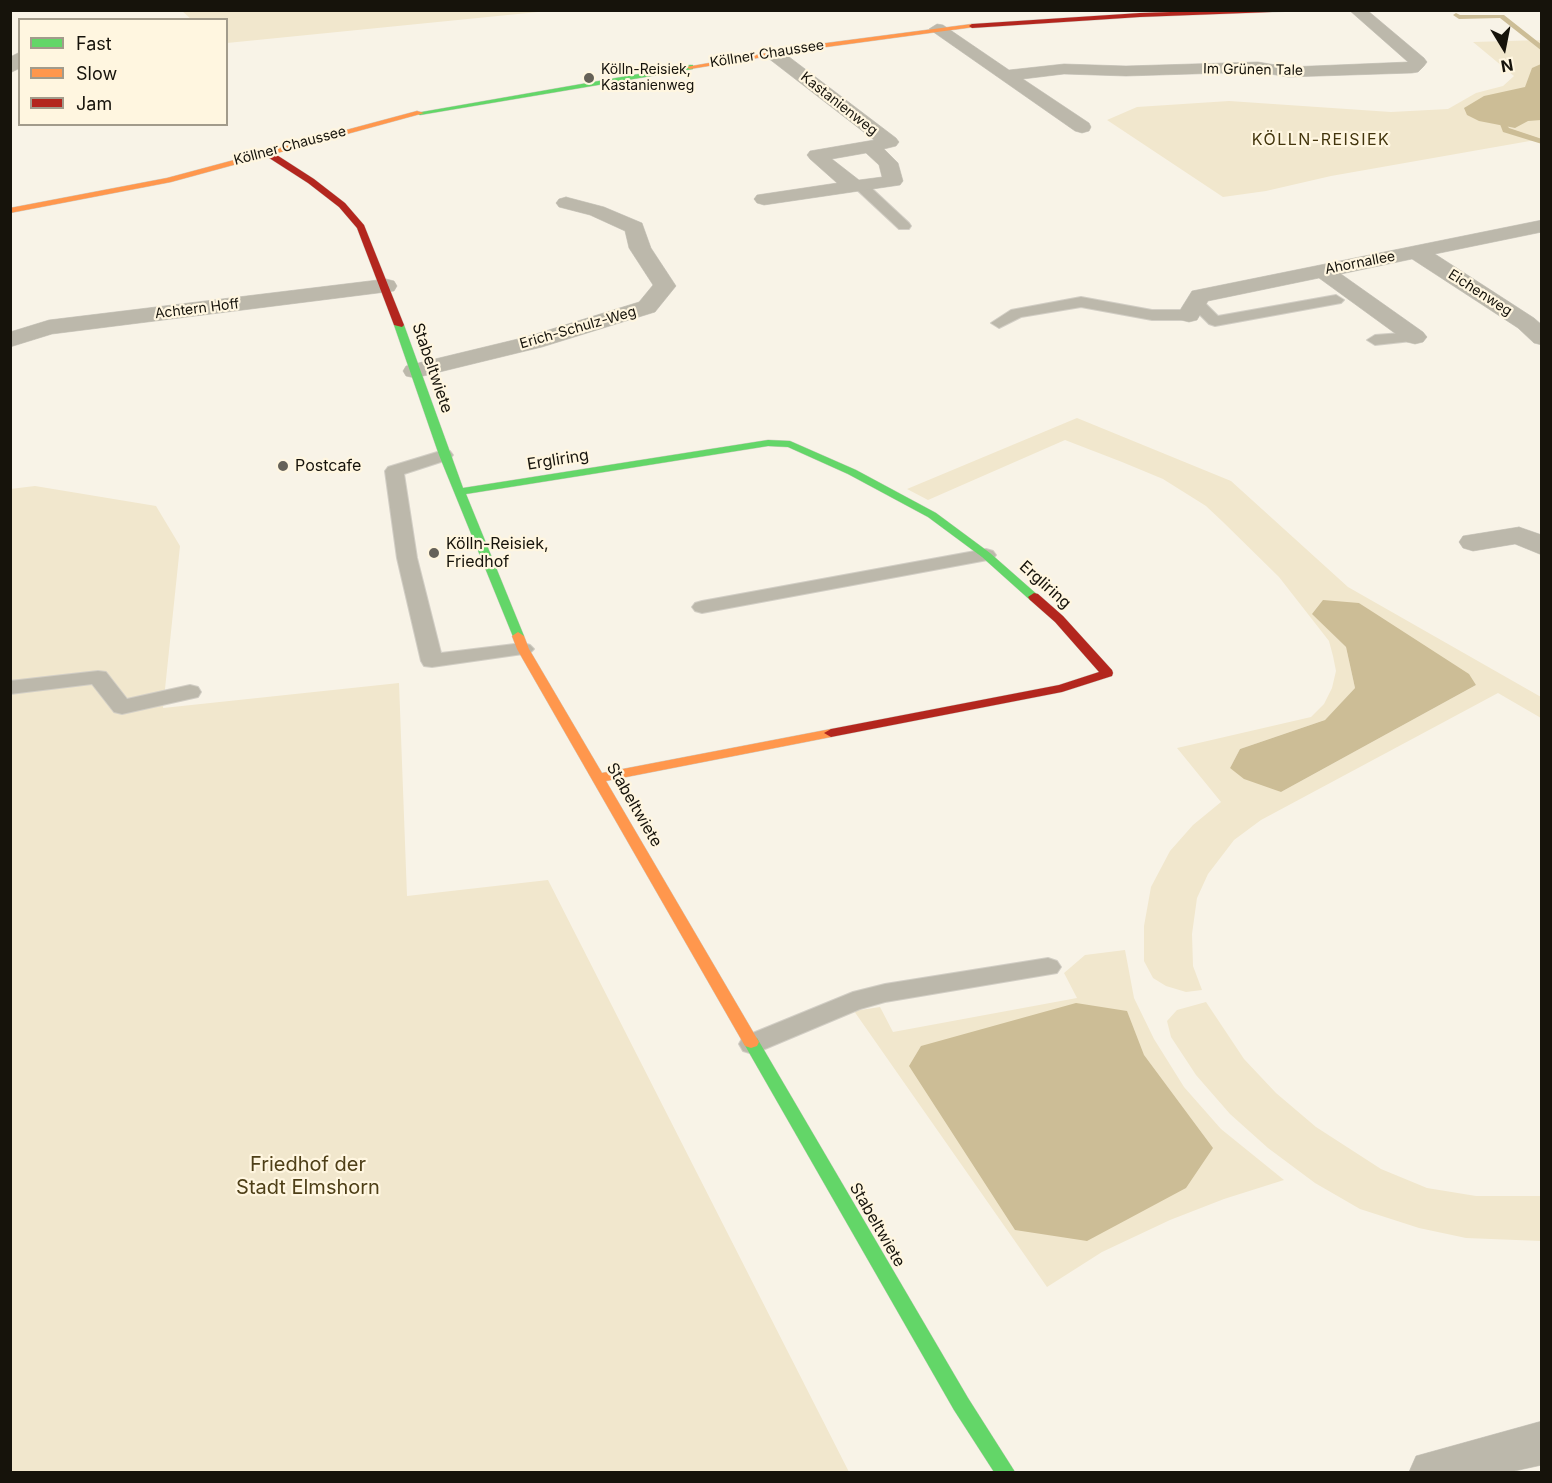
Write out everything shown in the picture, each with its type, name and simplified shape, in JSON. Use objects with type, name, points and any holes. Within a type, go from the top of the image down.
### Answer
[{"type":"street","name":"Köllner Chaussee","points":[[10,211],[168,180],[430,110],[937,29],[1140,15],[1322,10]]},
{"type":"street","name":"Im Grünen Tale","points":[[1006,76],[1064,69],[1258,67],[1288,72],[1412,68],[1418,62],[1357,10]]},
{"type":"street","points":[[937,29],[1082,127]]},
{"type":"street","name":"Kastanienweg","points":[[774,54],[889,142],[817,155],[832,170],[858,187]]},
{"type":"street","name":"Kastanienweg","points":[[764,199],[893,181],[888,163],[870,147]]},
{"type":"street","name":"Stabeltwiete","points":[[266,152],[311,181],[342,205],[361,227],[386,286],[444,455],[523,649],[956,1394],[1005,1473]]},
{"type":"street","name":"Erich-Schulz-Weg","points":[[415,371],[534,342],[647,308],[665,286],[640,248],[635,227],[597,211],[566,203]]},
{"type":"street","name":"Ahornallee","points":[[1193,309],[1200,296],[1542,226]]},
{"type":"street","name":"Eichenweg","points":[[1416,252],[1526,322],[1542,338]]},
{"type":"street","points":[[1323,271],[1415,336]]},
{"type":"street","name":"Achtern Hoff","points":[[10,340],[49,327],[386,286]]},
{"type":"street","name":"Ergliring","points":[[460,492],[768,443],[790,444],[852,472],[932,515],[986,555],[1059,619],[1107,673],[1062,688],[599,777]]},
{"type":"street","points":[[1473,542],[1519,535],[1542,547]]},
{"type":"street","points":[[1434,1473],[1537,1450]]},
{"type":"lane","points":[[858,187],[904,226]]},
{"type":"lane","points":[[999,323],[1017,313],[1082,302],[1152,315],[1193,309],[1215,321],[1336,300]]},
{"type":"lane","points":[[1375,340],[1415,336]]},
{"type":"lane","points":[[444,455],[394,471],[407,558],[432,661],[523,649]]},
{"type":"lane","points":[[702,607],[986,555]]},
{"type":"lane","points":[[10,688],[98,677],[122,707],[190,692]]},
{"type":"lane","points":[[753,1044],[853,1001],[885,993],[1048,967]]},
{"type":"green space","points":[[182,11],[548,11],[228,43],[228,18],[190,18]]},
{"type":"green space","points":[[1541,40],[1541,139],[1331,176],[1266,191],[1223,197],[1107,120],[1137,107],[1229,101],[1391,112],[1448,109],[1476,93],[1503,86],[1514,76],[1473,42]]},
{"type":"green space","points":[[1077,418],[1231,481],[1348,587],[1541,697],[1541,718],[1498,693],[1261,820],[1234,840],[1208,874],[1197,898],[1192,934],[1193,966],[1202,990],[1186,992],[1166,986],[1153,978],[1144,961],[1144,926],[1151,887],[1170,851],[1193,825],[1221,802],[1177,748],[1311,717],[1324,704],[1332,688],[1336,671],[1329,641],[1279,577],[1206,506],[1163,479],[1065,440],[928,500],[907,489]],"holes":[[[1359,603],[1476,685],[1281,792],[1230,768],[1240,749],[1325,720],[1355,688],[1346,647],[1313,614]]]},
{"type":"green space","name":"Friedhof der Stadt Elmshorn","points":[[35,486],[156,506],[180,546],[163,708],[399,683],[407,896],[548,880],[849,1472],[11,1472],[10,489]]},
{"type":"green space","points":[[1125,950],[1134,998],[1154,1039],[1184,1087],[1221,1129],[1284,1180],[1224,1199],[1170,1220],[1102,1252],[1047,1287],[854,1011],[880,1007],[893,1032],[1077,998],[1064,973],[1085,955]]},
{"type":"green space","points":[[1206,1002],[1244,1059],[1276,1093],[1316,1127],[1381,1169],[1427,1188],[1476,1196],[1541,1196],[1541,1241],[1466,1238],[1419,1228],[1360,1209],[1315,1183],[1268,1148],[1230,1114],[1196,1075],[1171,1037],[1167,1021],[1177,1010]]},
{"type":"shaded area","points":[[1541,64],[1541,120],[1528,121],[1515,128],[1479,121],[1467,115],[1464,108],[1484,96],[1525,87],[1532,68]]},
{"type":"shaded area","points":[[1323,600],[1359,603],[1469,674],[1476,685],[1281,792],[1244,779],[1230,768],[1240,749],[1325,720],[1355,688],[1346,647],[1312,614]]},
{"type":"shaded area","points":[[1076,1003],[1127,1011],[1144,1055],[1213,1148],[1186,1188],[1087,1241],[1015,1230],[909,1066],[921,1046]]},
{"type":"waterway","points":[[1456,15],[1459,17],[1502,16],[1542,49]]},
{"type":"waterway","points":[[1503,126],[1506,130],[1542,142]]},
{"type":"traffic: fast","points":[[420,113],[690,67]]},
{"type":"traffic: fast","points":[[399,325],[444,455],[518,636]]},
{"type":"traffic: fast","points":[[460,492],[768,443],[790,444],[852,472],[932,515],[986,555],[1034,597]]},
{"type":"traffic: fast","points":[[751,1042],[961,1404],[1005,1472]]},
{"type":"traffic: slow","points":[[690,67],[819,46],[972,26]]},
{"type":"traffic: slow","points":[[10,211],[168,180],[420,113]]},
{"type":"traffic: slow","points":[[518,636],[523,649],[751,1042]]},
{"type":"traffic: slow","points":[[599,778],[831,733]]},
{"type":"traffic: jam","points":[[972,26],[1140,15],[1322,10]]},
{"type":"traffic: jam","points":[[266,152],[311,181],[342,205],[361,227],[399,325]]},
{"type":"traffic: jam","points":[[831,733],[1062,688],[1107,673],[1059,619],[1034,597]]},
{"type":"place","name":"Kölln-Reisiek, Kastanienweg","points":[[589,78]]},
{"type":"place","name":"Postcafe","points":[[283,466]]},
{"type":"place","name":"Kölln-Reisiek, Friedhof","points":[[434,553]]},
{"type":"district","name":"KÖLLN-REISIEK","points":[[1321,140]]}]
